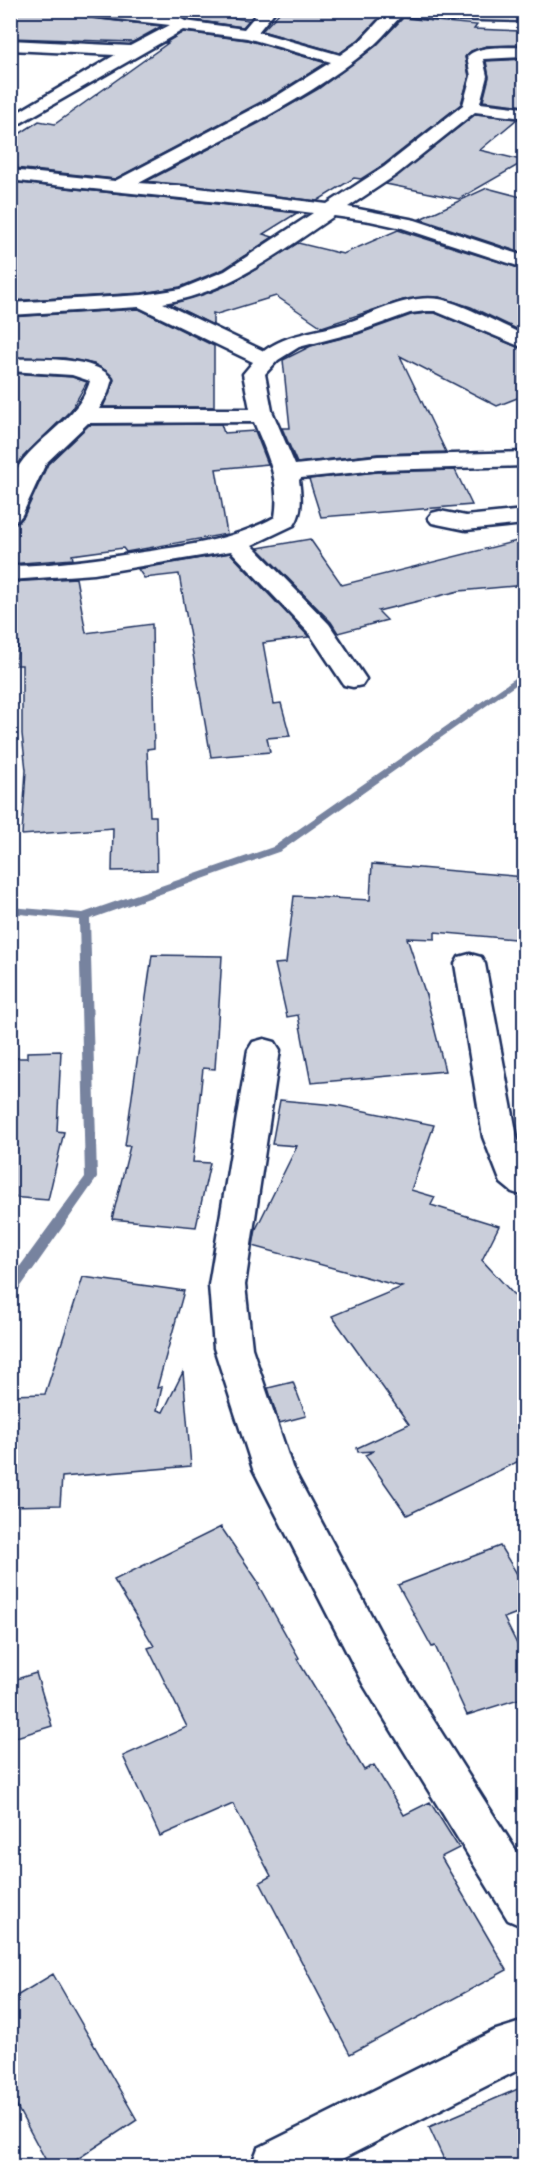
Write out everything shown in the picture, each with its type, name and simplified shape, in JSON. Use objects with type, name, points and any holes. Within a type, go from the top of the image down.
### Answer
[{"type":"street","points":[[67,10],[85,30],[76,48]]},
{"type":"street","points":[[81,10],[172,19],[181,25],[248,34],[343,61]]},
{"type":"street","points":[[248,34],[269,10]]},
{"type":"street","points":[[118,187],[283,99],[366,44],[398,10],[433,14],[525,16]]},
{"type":"street","points":[[10,124],[181,25]]},
{"type":"street","points":[[10,45],[133,51]]},
{"type":"street","points":[[10,309],[142,301],[185,294],[232,275],[390,171],[471,107],[479,76],[475,57],[483,54],[525,52]]},
{"type":"street","points":[[471,107],[525,113]]},
{"type":"street","points":[[10,175],[333,208],[408,224],[525,262]]},
{"type":"street","points":[[142,301],[264,360]]},
{"type":"street","points":[[10,573],[69,571],[201,551],[273,529],[286,520],[289,510],[289,477],[262,414],[254,374],[264,360],[292,343],[427,304],[438,305],[525,342]]},
{"type":"street","points":[[10,365],[77,369],[95,373],[101,380],[85,416],[37,460],[10,515]]},
{"type":"street","points":[[85,416],[262,414]]},
{"type":"street","points":[[289,477],[295,472],[378,463],[525,459]]},
{"type":"street","points":[[440,518],[466,523],[525,517]]},
{"type":"street","points":[[236,542],[320,629],[353,679]]},
{"type":"street","points":[[470,964],[500,1137],[513,1174],[525,1183]]},
{"type":"street","points":[[264,1050],[227,1285],[233,1348],[279,1480],[378,1670],[525,1904]]},
{"type":"street","points":[[276,2166],[510,2048],[525,2045]]},
{"type":"building","points":[[10,10],[72,10],[81,17],[162,26],[133,42],[10,38]]},
{"type":"building","points":[[160,10],[249,20],[243,27],[186,19],[173,12]]},
{"type":"building","points":[[282,10],[329,14],[332,10],[377,10],[372,15],[381,16],[359,39],[340,53],[262,31]]},
{"type":"building","points":[[403,18],[477,25],[474,29],[520,31],[518,45],[486,46],[471,51],[465,57],[469,76],[461,104],[383,165],[361,179],[354,178],[317,201],[147,181],[259,123],[318,89],[376,46]]},
{"type":"building","points":[[183,32],[247,40],[326,63],[276,94],[115,179],[15,168],[17,166],[10,165],[10,140],[39,121],[55,124]]},
{"type":"building","points":[[525,59],[525,106],[483,101],[489,77],[486,61]]},
{"type":"building","points":[[476,114],[517,119],[480,150],[525,161],[459,199],[386,184]]},
{"type":"building","points":[[10,182],[297,213],[263,234],[273,237],[224,269],[180,287],[142,293],[10,301]]},
{"type":"building","points":[[487,188],[525,198],[525,254],[420,219]]},
{"type":"building","points":[[398,230],[525,270],[525,333],[471,307],[439,297],[403,300],[322,327],[276,296],[217,314],[213,313],[213,325],[170,304],[233,283],[298,243],[343,254]]},
{"type":"building","points":[[139,309],[214,346],[214,407],[103,407],[114,380],[105,370],[94,364],[65,358],[10,357],[10,317]]},
{"type":"building","points":[[435,313],[525,350],[525,395],[497,406],[400,356],[446,452],[378,454],[297,463],[282,428],[290,428],[283,360],[311,346],[358,334],[411,315]]},
{"type":"building","points":[[10,373],[72,377],[87,382],[71,410],[22,458],[10,480]]},
{"type":"building","points":[[221,424],[224,433],[255,431],[268,464],[216,469],[227,534],[126,552],[123,548],[72,555],[73,559],[10,564],[10,524],[19,522],[24,516],[48,464],[89,425]]},
{"type":"building","points":[[455,470],[472,505],[321,517],[309,479],[378,472]]},
{"type":"building","points":[[310,539],[342,585],[525,539],[525,585],[459,591],[378,611],[387,620],[338,633],[331,622],[258,548]]},
{"type":"building","points":[[230,553],[309,637],[263,643],[274,704],[281,703],[290,736],[267,738],[270,752],[211,757],[179,574],[144,578],[138,569]]},
{"type":"building","points":[[76,578],[86,633],[152,624],[154,748],[147,749],[150,816],[156,816],[157,870],[112,871],[113,828],[22,835],[26,770],[22,734],[22,665],[16,665],[18,644],[10,582]]},
{"type":"building","points":[[372,864],[525,877],[525,940],[435,932],[435,939],[407,938],[426,995],[445,1071],[311,1083],[298,1015],[287,1017],[275,964],[286,963],[294,896],[370,900]]},
{"type":"building","points":[[152,955],[222,956],[215,1069],[203,1068],[193,1162],[210,1163],[196,1227],[112,1219],[130,1146],[125,1146]]},
{"type":"building","points":[[61,1051],[57,1131],[64,1132],[48,1200],[10,1197],[10,1058],[27,1058],[27,1052]]},
{"type":"building","points":[[280,1100],[335,1105],[434,1125],[411,1190],[435,1197],[431,1205],[499,1226],[482,1260],[525,1307],[525,1458],[407,1515],[365,1455],[374,1451],[358,1452],[357,1448],[409,1424],[332,1316],[402,1287],[253,1246],[256,1229],[297,1146],[272,1144]]},
{"type":"building","points":[[83,1277],[184,1291],[157,1388],[162,1387],[157,1410],[163,1412],[183,1372],[191,1466],[62,1477],[60,1505],[10,1506],[10,1395],[45,1394]]},
{"type":"building","points":[[293,1382],[306,1416],[279,1423],[268,1388]]},
{"type":"building","points":[[221,1527],[259,1583],[257,1583],[299,1658],[297,1659],[364,1770],[374,1765],[404,1815],[430,1802],[459,1848],[441,1857],[507,1970],[350,2054],[260,1882],[271,1876],[233,1804],[160,1836],[123,1756],[187,1727],[148,1648],[154,1646],[114,1580]]},
{"type":"building","points":[[500,1546],[525,1587],[525,1610],[504,1618],[525,1660],[525,1697],[467,1715],[435,1646],[432,1647],[398,1585]]},
{"type":"building","points":[[36,1673],[52,1726],[10,1739],[10,1681]]},
{"type":"building","points":[[53,1974],[137,2120],[67,2166],[49,2166],[10,2094],[10,2000]]},
{"type":"building","points":[[525,2086],[525,2166],[447,2166],[429,2127]]},
{"type":"waterway","points":[[84,917],[277,849],[524,675]]},
{"type":"waterway","points":[[10,910],[84,917]]},
{"type":"waterway","points":[[10,1291],[91,1178],[84,917]]}]
